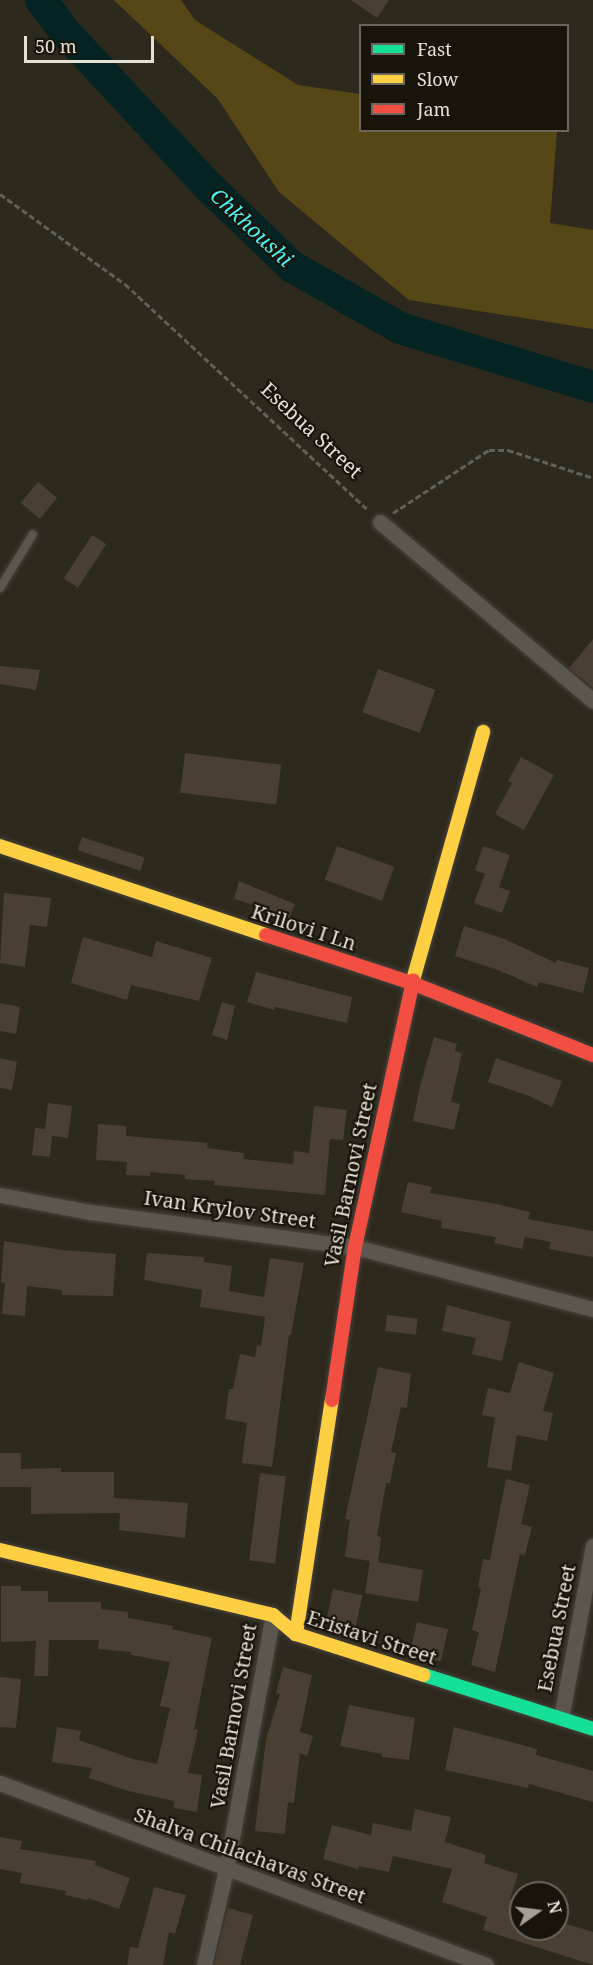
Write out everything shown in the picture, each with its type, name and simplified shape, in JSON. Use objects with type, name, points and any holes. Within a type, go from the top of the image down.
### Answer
[{"type":"street","points":[[380,522],[593,700]]},
{"type":"street","name":"Vasil Barnovi Street","points":[[296,1634],[355,1247],[412,983],[483,732]]},
{"type":"street","name":"Krilovi I Ln","points":[[0,846],[412,983],[593,1054]]},
{"type":"street","name":"Ivan Krylov Street","points":[[0,1195],[90,1212],[355,1247],[593,1309]]},
{"type":"street","name":"Esebua Street","points":[[561,1718],[593,1546]]},
{"type":"street","name":"Eristavi Street","points":[[0,1550],[273,1615],[296,1634],[593,1729]]},
{"type":"street","name":"Vasil Barnovi Street","points":[[204,1965],[226,1870],[273,1615]]},
{"type":"street","name":"Shalva Chilachavas Street","points":[[0,1783],[226,1870],[486,1965]]},
{"type":"lane","points":[[0,588],[33,534]]},
{"type":"path","name":"Esebua Street","points":[[0,194],[125,284],[380,522]]},
{"type":"path","points":[[380,522],[489,450],[508,450],[593,478]]},
{"type":"shaded area","points":[[114,0],[181,0],[195,20],[298,85],[359,94],[359,132],[557,132],[550,223],[593,230],[593,329],[409,300],[279,192],[218,99]]},
{"type":"building","points":[[351,0],[389,0],[377,18]]},
{"type":"building","points":[[38,482],[57,498],[40,519],[21,503]]},
{"type":"building","points":[[92,535],[106,544],[78,588],[64,579]]},
{"type":"building","points":[[593,639],[593,688],[569,668]]},
{"type":"building","points":[[0,666],[40,670],[36,690],[0,684]]},
{"type":"building","points":[[378,669],[435,690],[420,733],[362,712]]},
{"type":"building","points":[[185,753],[281,765],[276,805],[180,793]]},
{"type":"building","points":[[521,757],[554,775],[524,830],[495,814],[512,783],[508,781]]},
{"type":"building","points":[[82,837],[145,857],[140,871],[78,850]]},
{"type":"building","points":[[337,846],[394,867],[382,901],[325,880]]},
{"type":"building","points":[[483,846],[510,855],[499,887],[510,891],[502,913],[474,903],[485,874],[475,870]]},
{"type":"building","points":[[239,881],[295,904],[289,919],[267,912],[268,909],[234,899]]},
{"type":"building","points":[[4,893],[51,898],[47,927],[30,925],[25,967],[0,963]]},
{"type":"building","points":[[464,926],[502,938],[556,963],[557,960],[589,968],[583,993],[539,982],[537,987],[498,970],[455,956]]},
{"type":"building","points":[[83,937],[152,957],[156,941],[212,958],[199,1001],[131,985],[127,1000],[71,983]]},
{"type":"building","points":[[256,972],[352,997],[347,1023],[275,1007],[274,1010],[247,1002]]},
{"type":"building","points":[[222,1002],[235,1006],[227,1040],[212,1035]]},
{"type":"building","points":[[0,1003],[20,1007],[16,1034],[0,1031]]},
{"type":"building","points":[[434,1037],[457,1044],[455,1051],[462,1053],[451,1102],[460,1104],[454,1130],[413,1121]]},
{"type":"building","points":[[0,1058],[17,1062],[12,1090],[0,1088]]},
{"type":"building","points":[[496,1058],[562,1081],[552,1107],[529,1096],[488,1082]]},
{"type":"building","points":[[48,1103],[72,1106],[68,1138],[52,1136],[50,1157],[32,1155],[35,1128],[45,1129]]},
{"type":"building","points":[[314,1106],[347,1110],[343,1140],[330,1139],[325,1195],[214,1185],[215,1181],[185,1179],[185,1175],[150,1172],[150,1176],[126,1175],[127,1162],[96,1160],[98,1124],[126,1126],[126,1136],[208,1143],[207,1148],[244,1153],[243,1159],[293,1164],[294,1151],[309,1153]]},
{"type":"building","points":[[408,1182],[432,1187],[430,1193],[530,1212],[528,1219],[593,1231],[593,1257],[549,1249],[551,1242],[525,1237],[522,1249],[494,1243],[496,1237],[441,1228],[442,1221],[401,1212]]},
{"type":"building","points":[[4,1241],[62,1250],[116,1254],[113,1296],[62,1295],[62,1290],[27,1286],[25,1316],[2,1314],[5,1283],[1,1282]]},
{"type":"building","points":[[147,1253],[204,1257],[204,1262],[232,1266],[229,1291],[264,1297],[270,1258],[304,1263],[291,1335],[289,1335],[272,1467],[242,1463],[247,1423],[225,1419],[229,1389],[233,1389],[240,1354],[255,1357],[257,1345],[261,1346],[265,1317],[200,1307],[202,1290],[144,1280]]},
{"type":"building","points":[[447,1305],[511,1322],[502,1361],[472,1354],[476,1338],[442,1331]]},
{"type":"building","points":[[387,1315],[418,1319],[416,1335],[385,1331]]},
{"type":"building","points":[[519,1362],[554,1373],[543,1411],[553,1413],[547,1441],[517,1435],[511,1471],[487,1467],[495,1418],[482,1415],[488,1388],[510,1393]]},
{"type":"building","points":[[378,1367],[411,1374],[407,1408],[401,1407],[391,1452],[396,1453],[390,1483],[386,1483],[377,1536],[381,1537],[378,1562],[423,1570],[418,1602],[365,1593],[370,1561],[345,1557],[350,1520],[345,1519]]},
{"type":"building","points":[[0,1453],[21,1453],[21,1469],[61,1468],[61,1472],[114,1472],[114,1498],[188,1503],[185,1538],[119,1530],[120,1513],[31,1514],[31,1487],[0,1487]]},
{"type":"building","points":[[260,1473],[286,1476],[275,1564],[249,1560]]},
{"type":"building","points":[[506,1479],[530,1485],[521,1524],[532,1527],[525,1555],[520,1554],[495,1672],[471,1665],[479,1632],[472,1630],[481,1588],[478,1587],[483,1559],[490,1560]]},
{"type":"building","points":[[1,1586],[21,1586],[21,1591],[48,1591],[48,1602],[101,1602],[101,1609],[128,1612],[128,1618],[173,1626],[172,1629],[212,1638],[194,1729],[198,1730],[188,1773],[202,1775],[197,1812],[174,1808],[174,1801],[128,1791],[89,1778],[92,1768],[52,1762],[57,1727],[81,1731],[79,1740],[133,1759],[157,1764],[170,1708],[160,1706],[170,1662],[131,1655],[131,1652],[98,1649],[99,1640],[49,1640],[48,1676],[34,1676],[36,1641],[1,1642]]},
{"type":"building","points":[[333,1589],[362,1595],[355,1629],[326,1623]]},
{"type":"building","points":[[417,1622],[448,1629],[441,1661],[410,1654]]},
{"type":"building","points":[[283,1667],[312,1675],[300,1732],[313,1736],[307,1756],[300,1753],[294,1803],[288,1802],[285,1834],[255,1831],[266,1739],[280,1694],[276,1693]]},
{"type":"building","points":[[0,1677],[21,1679],[16,1728],[0,1727]]},
{"type":"building","points":[[349,1705],[415,1718],[409,1760],[382,1757],[382,1754],[340,1746]]},
{"type":"building","points":[[454,1727],[537,1749],[536,1755],[593,1771],[593,1802],[529,1784],[528,1788],[445,1770]]},
{"type":"building","points":[[415,1809],[451,1817],[445,1842],[486,1855],[484,1863],[518,1874],[516,1881],[509,1881],[509,1938],[483,1930],[487,1917],[442,1902],[452,1869],[393,1856],[389,1872],[359,1866],[358,1869],[323,1859],[332,1825],[371,1835],[373,1823],[411,1831]]},
{"type":"building","points":[[0,1837],[22,1841],[20,1849],[96,1861],[95,1865],[130,1878],[119,1909],[88,1898],[87,1900],[65,1895],[66,1891],[20,1883],[22,1873],[0,1869]]},
{"type":"building","points":[[154,1887],[186,1895],[175,1934],[169,1932],[163,1965],[127,1965],[130,1947],[138,1948]]},
{"type":"building","points":[[228,1908],[253,1915],[240,1965],[214,1965]]},
{"type":"building","points":[[569,1925],[593,1932],[593,1965],[518,1941],[569,1941]]},
{"type":"waterway","name":"Chkhoushi","points":[[41,0],[64,31],[209,187],[291,266],[400,328],[593,387]]},
{"type":"traffic: fast","points":[[424,1675],[593,1729]]},
{"type":"traffic: slow","points":[[413,980],[483,732]]},
{"type":"traffic: slow","points":[[0,846],[266,935]]},
{"type":"traffic: slow","points":[[296,1634],[332,1400]]},
{"type":"traffic: slow","points":[[0,1550],[273,1615],[296,1634],[424,1675]]},
{"type":"traffic: jam","points":[[266,935],[412,983],[593,1055]]},
{"type":"traffic: jam","points":[[332,1400],[355,1247],[413,980]]}]
